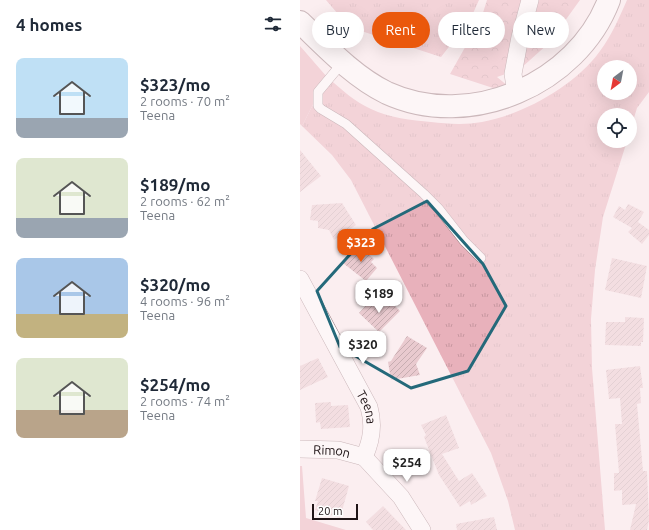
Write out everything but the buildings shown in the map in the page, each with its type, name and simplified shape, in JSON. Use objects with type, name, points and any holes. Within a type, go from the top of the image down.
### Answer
[{"type":"main road","points":[[300,22],[343,62],[369,82],[386,92],[404,100],[422,104],[466,106],[492,101],[516,93],[540,81],[560,66],[579,48],[594,28],[610,0]]},
{"type":"street","points":[[516,93],[513,74],[520,37],[530,0]]},
{"type":"street","name":"Teena","points":[[300,279],[369,407],[372,420],[372,432],[364,457]]},
{"type":"street","name":"Rimon","points":[[300,449],[338,450],[364,457]]},
{"type":"street","points":[[364,457],[401,497],[422,530]]},
{"type":"lane","points":[[343,62],[318,92],[318,106],[346,124],[424,194],[439,209],[464,241],[481,258]]},
{"type":"highlighted area","points":[[427,201],[483,264],[506,306],[468,371],[411,388],[340,347],[317,291],[373,229]]},
{"type":"green space","points":[[326,0],[479,0],[474,12],[438,12],[438,48],[448,48],[441,57],[413,48],[430,48],[430,12],[372,12],[372,34],[364,32],[364,12],[336,12]]},
{"type":"green space","points":[[487,0],[580,0],[569,15],[569,12],[513,12],[513,48],[543,48],[520,69],[497,77],[521,97],[450,74],[465,48],[505,48],[505,12],[483,12]]},
{"type":"green space","points":[[627,0],[649,0],[649,92],[637,108],[597,108],[597,148],[625,148],[603,217],[595,270],[591,319],[592,368],[605,530],[515,530],[508,501],[491,453],[351,180],[332,155],[302,126],[327,77],[359,103],[385,115],[456,124],[470,124],[498,118],[547,97],[577,76],[600,51],[615,26]]},
{"type":"green space","points":[[300,46],[327,77],[302,126],[300,124]]},
{"type":"green space","points":[[300,466],[302,466],[306,518],[346,530],[300,530]]}]
